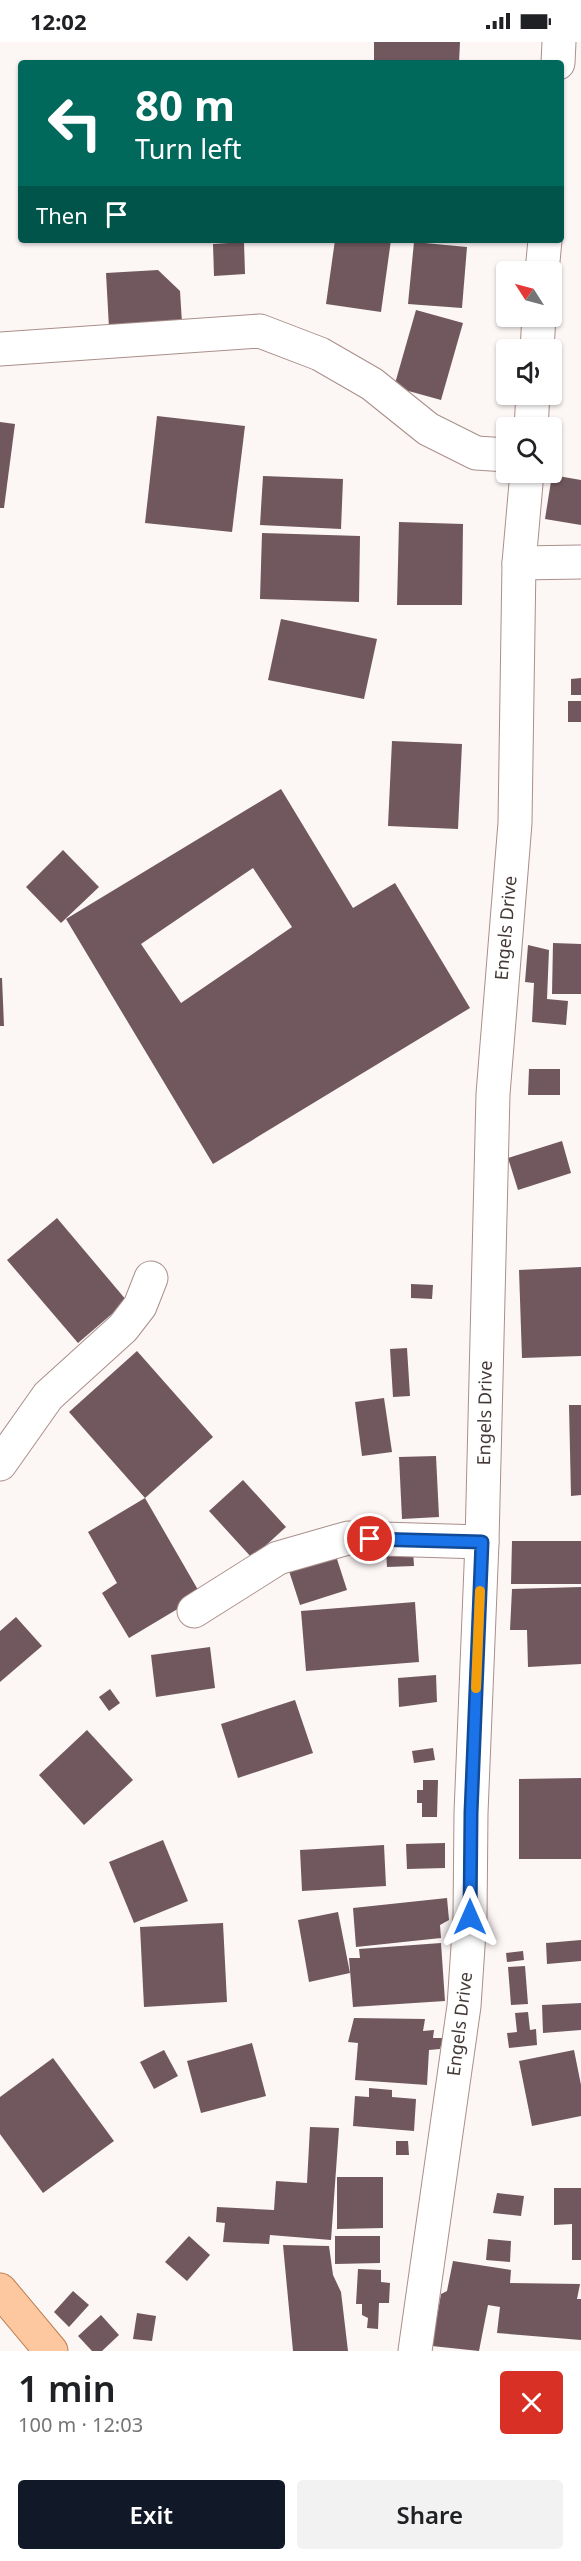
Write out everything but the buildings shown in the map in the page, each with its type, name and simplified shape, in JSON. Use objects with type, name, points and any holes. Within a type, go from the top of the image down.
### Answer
[{"type":"main road","points":[[0,2290],[51,2351]]},
{"type":"street","points":[[558,60],[559,42]]},
{"type":"street","points":[[543,261],[545,243]]},
{"type":"street","points":[[0,350],[260,331],[320,354],[372,384],[428,429],[476,453],[496,454]]},
{"type":"street","name":"Engels Drive","points":[[415,2351],[464,2007],[470,1917],[471,1813],[482,1542],[493,1094],[515,823],[519,563],[526,483]]},
{"type":"street","points":[[519,563],[581,562]]},
{"type":"street","points":[[0,1464],[48,1396],[123,1328],[141,1306],[151,1278]]},
{"type":"street","points":[[194,1611],[278,1558],[348,1538],[482,1542]]},
{"type":"slow traffic","points":[[476,1688],[480,1591]]},
{"type":"route","points":[[370,1539],[482,1542],[471,1813],[470,1917]]}]
